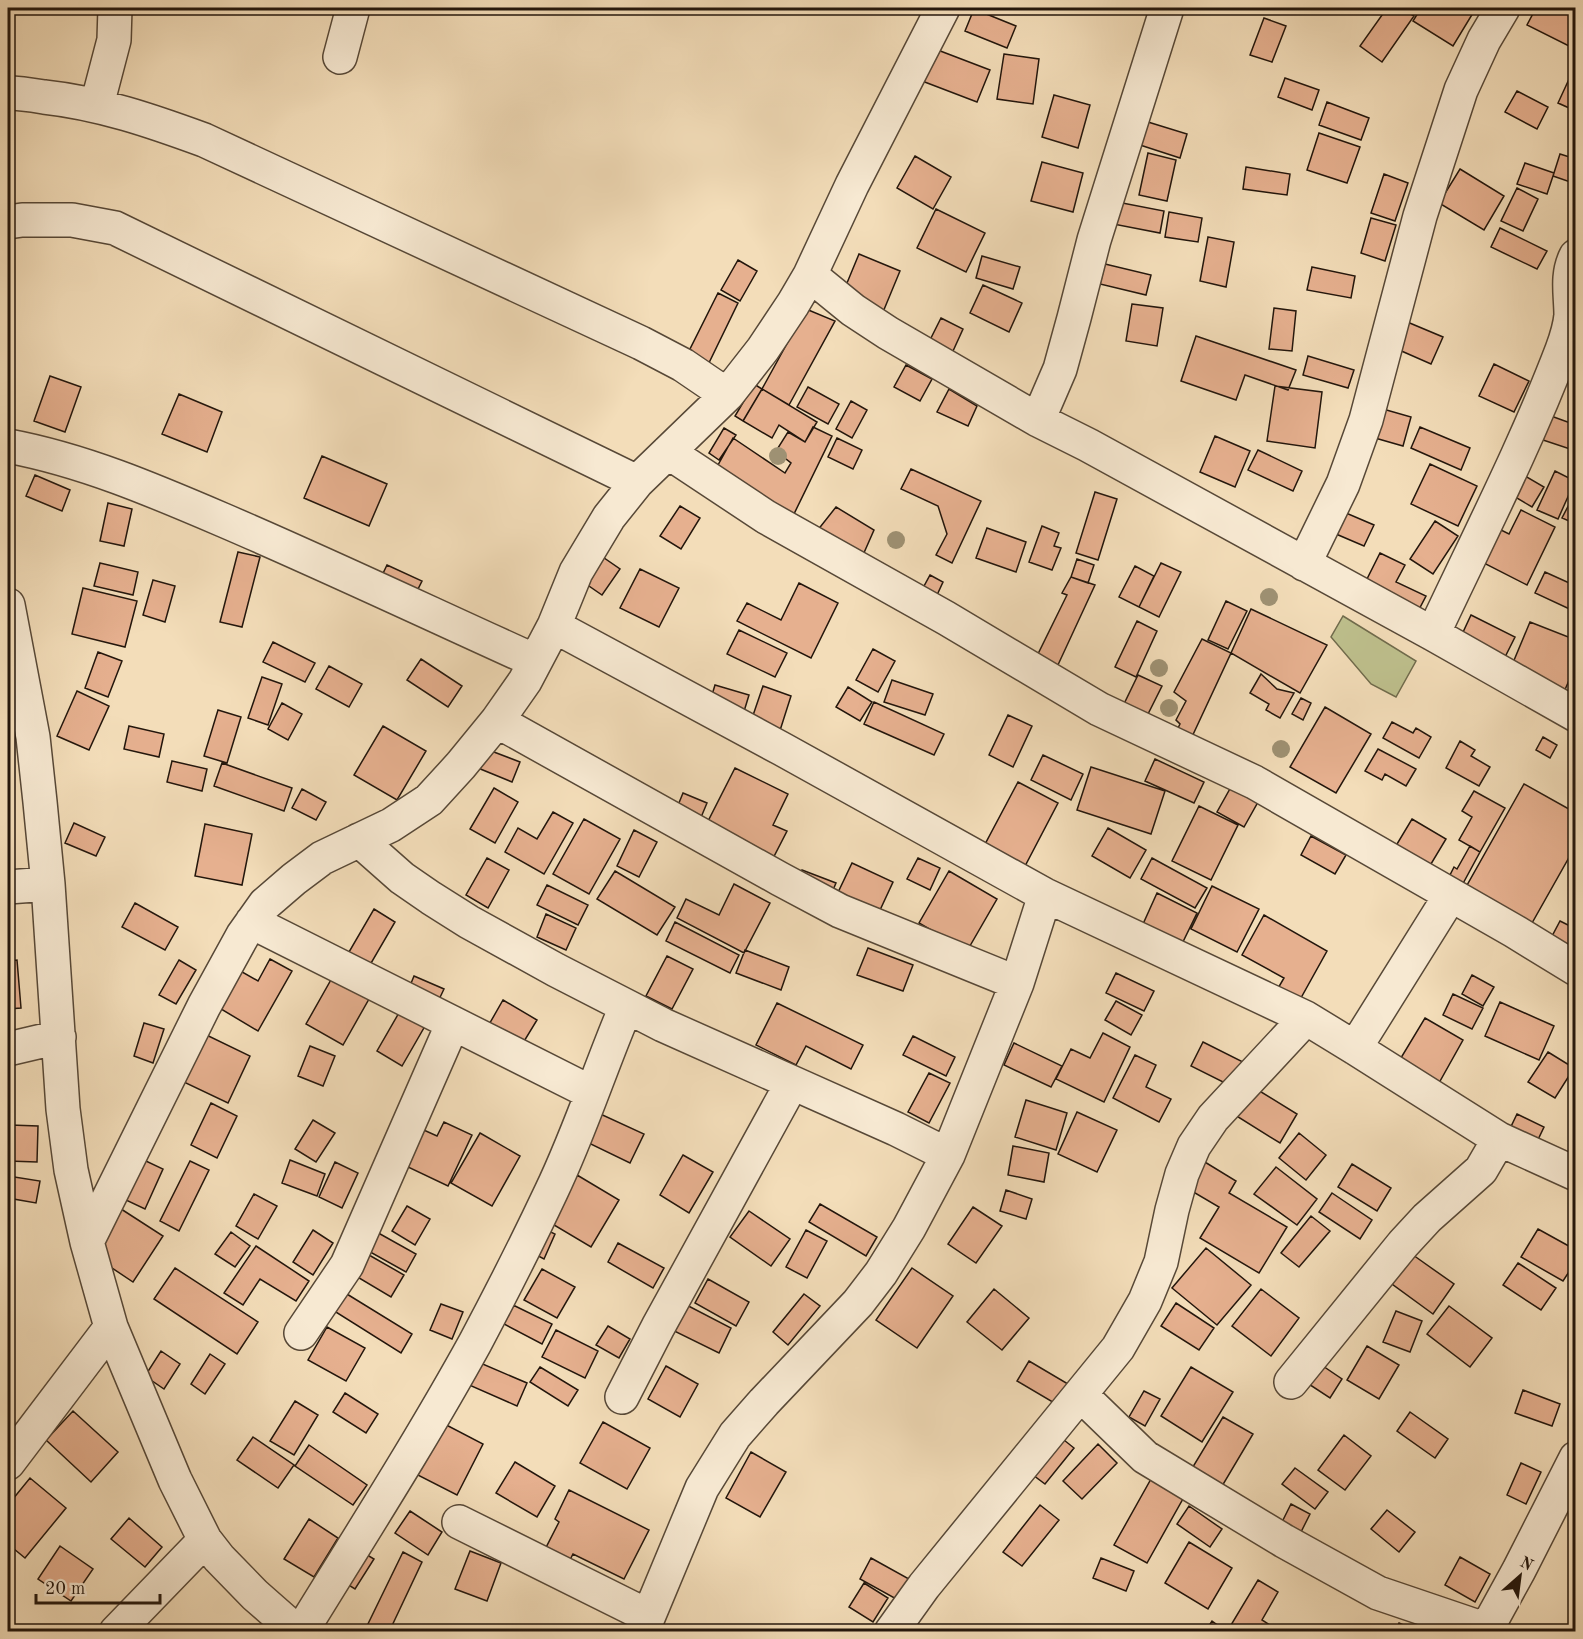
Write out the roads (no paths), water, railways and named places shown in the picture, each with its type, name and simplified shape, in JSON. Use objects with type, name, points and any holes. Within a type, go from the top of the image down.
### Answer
[{"type":"street","points":[[97,105],[114,40],[115,8]]},
{"type":"street","points":[[340,57],[353,8]]},
{"type":"street","points":[[87,1242],[204,1006],[252,922],[265,904],[322,858],[391,825],[429,800],[497,721],[525,681],[554,626],[576,572],[609,517],[637,482],[727,395],[763,349],[793,304],[810,275],[852,185],[943,8]]},
{"type":"street","points":[[1038,420],[1060,369],[1094,240],[1167,8]]},
{"type":"street","points":[[1304,564],[1343,484],[1366,420],[1420,216],[1461,90],[1484,40],[1503,8]]},
{"type":"street","points":[[8,93],[97,105],[151,120],[204,140],[641,343],[683,365],[727,395]]},
{"type":"street","points":[[8,222],[72,220],[115,228],[637,482]]},
{"type":"street","points":[[1433,634],[1532,422],[1563,349],[1571,316],[1570,274],[1575,256]]},
{"type":"street","points":[[810,275],[853,310],[888,333],[1038,420],[1088,445],[1433,634],[1575,715]]},
{"type":"street","points":[[8,446],[40,452],[135,483],[265,538],[535,661]]},
{"type":"street","points":[[668,452],[766,517],[946,618],[1099,709],[1254,782],[1514,931],[1575,969]]},
{"type":"street","points":[[8,605],[20,737],[48,884],[63,1109],[71,1170],[87,1242],[111,1327],[175,1480],[205,1540],[255,1595],[299,1632],[421,1437],[475,1342],[552,1191],[626,1007]]},
{"type":"street","points":[[554,626],[1045,895],[1306,1018],[1499,1139],[1575,1174]]},
{"type":"street","points":[[497,721],[840,911],[1017,983]]},
{"type":"street","points":[[358,840],[402,878],[430,898],[469,922],[626,1007],[897,1129],[948,1155]]},
{"type":"street","points":[[8,887],[48,884]]},
{"type":"street","points":[[459,1522],[645,1624],[702,1488],[735,1435],[858,1303],[881,1273],[909,1228],[948,1155],[1017,983],[1045,895]]},
{"type":"street","points":[[1355,1048],[1450,896]]},
{"type":"street","points":[[252,922],[592,1093]]},
{"type":"street","points":[[891,1632],[924,1586],[1118,1348],[1145,1300],[1161,1263],[1172,1210],[1194,1146],[1213,1118],[1306,1018]]},
{"type":"street","points":[[301,1333],[347,1265],[453,1023]]},
{"type":"street","points":[[8,1049],[59,1037]]},
{"type":"street","points":[[622,1398],[658,1327],[792,1083]]},
{"type":"street","points":[[1291,1382],[1427,1218],[1481,1170],[1499,1139]]},
{"type":"street","points":[[8,1463],[111,1327]]},
{"type":"street","points":[[1081,1395],[1145,1457],[1284,1541],[1378,1593],[1488,1630],[1575,1462]]},
{"type":"street","points":[[116,1632],[205,1540]]}]
